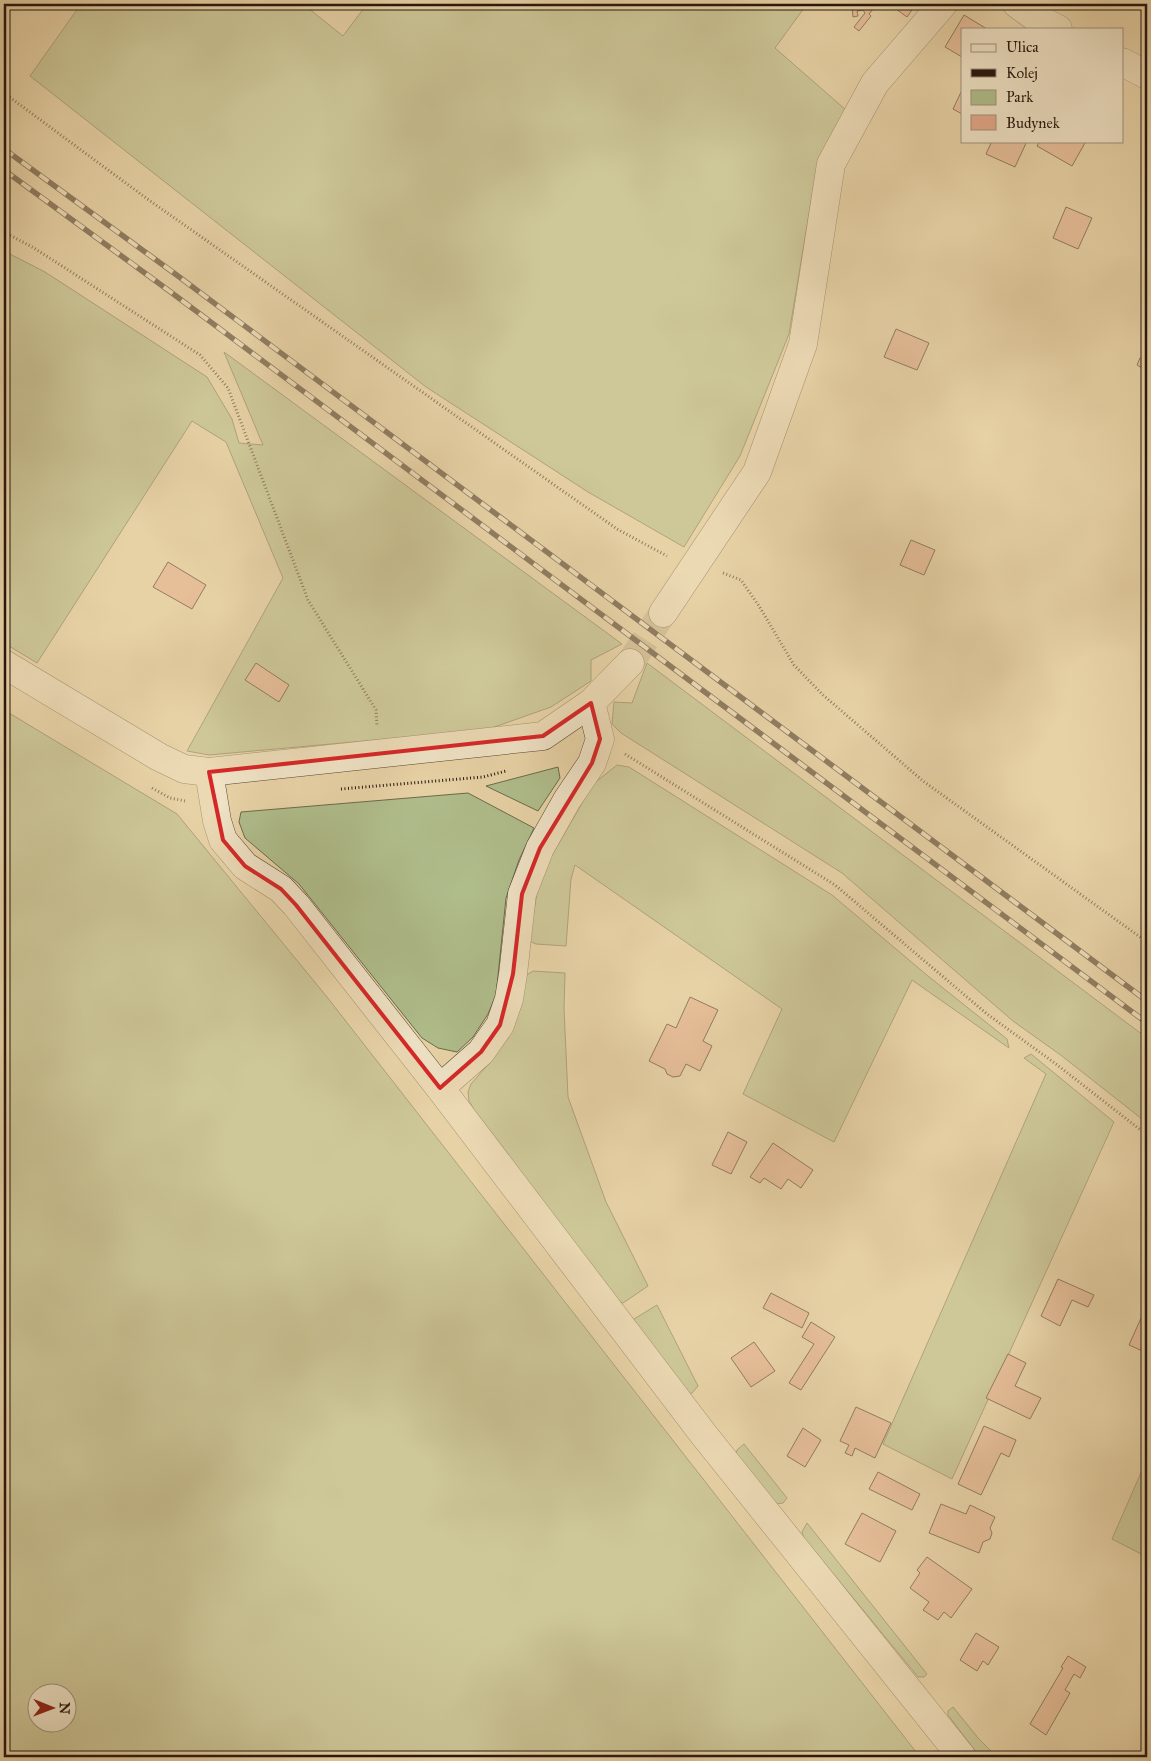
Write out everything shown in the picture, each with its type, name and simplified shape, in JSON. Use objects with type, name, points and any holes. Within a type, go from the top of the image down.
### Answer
[{"type":"street","points":[[663,613],[757,472],[803,344],[831,164],[875,83],[943,4]]},
{"type":"street","points":[[1017,4],[1035,17],[1056,28]]},
{"type":"street","points":[[1124,63],[1147,75]]},
{"type":"street","points":[[4,664],[160,757],[184,769],[209,772],[543,736],[591,704],[630,663]]},
{"type":"street","points":[[440,1088],[481,1052],[500,1025],[509,999],[522,894],[540,848],[567,800],[592,763],[600,739],[591,704]]},
{"type":"street","points":[[209,772],[217,821],[223,840],[246,866],[281,889],[296,905],[440,1088],[704,1435],[962,1757]]},
{"type":"path","points":[[4,93],[146,198],[617,529],[667,556],[697,563],[741,580],[759,606],[794,665],[823,695],[923,781],[1147,942]]},
{"type":"path","points":[[4,232],[34,248],[200,355],[228,388],[308,600],[376,710],[378,754]]},
{"type":"path","points":[[600,739],[835,885],[987,1014],[1056,1064],[1147,1135]]},
{"type":"highlighted area","points":[[591,703],[600,739],[592,763],[540,848],[522,894],[513,974],[500,1025],[481,1052],[440,1088],[296,905],[281,889],[245,866],[223,840],[209,772],[543,736]]},
{"type":"green space","points":[[81,4],[303,4],[343,36],[367,4],[807,4],[775,48],[846,110],[818,159],[789,334],[740,456],[684,547],[588,492],[426,387],[30,76]]},
{"type":"green space","points":[[4,251],[45,272],[207,377],[232,419],[239,443],[263,445],[224,352],[622,644],[591,660],[591,681],[551,707],[486,730],[209,755],[187,751],[283,578],[226,442],[192,421],[37,663],[4,643]]},
{"type":"green space","points":[[647,663],[1147,1038],[1147,1123],[1062,1056],[1013,1021],[842,873],[621,733],[612,724],[614,702],[632,703]]},
{"type":"green space","points":[[4,710],[177,814],[327,997],[920,1757],[4,1757]]},
{"type":"green space","points":[[617,765],[629,767],[832,895],[928,976],[1007,1039],[1009,1048],[912,980],[834,1142],[743,1094],[782,1009],[575,865],[571,879],[566,946],[536,944],[529,941],[537,893],[551,857],[593,784]]},
{"type":"green space","points":[[558,767],[560,778],[538,811],[486,786]]},
{"type":"green space","points":[[468,793],[534,828],[519,860],[506,898],[496,995],[488,1014],[473,1037],[457,1052],[438,1048],[422,1038],[299,884],[245,838],[239,822],[241,812]]},
{"type":"green space","points":[[533,971],[565,973],[564,1008],[568,1097],[606,1202],[648,1286],[623,1303],[617,1301],[479,1118],[469,1101],[468,1092],[471,1084],[492,1060],[525,976]]},
{"type":"green space","points":[[1031,1054],[1114,1122],[952,1479],[883,1444],[1046,1074],[1024,1058]]},
{"type":"green space","points":[[657,1305],[698,1386],[690,1394],[634,1324],[634,1319]]},
{"type":"green space","points":[[744,1444],[787,1498],[783,1503],[776,1504],[736,1454],[737,1450]]},
{"type":"green space","points":[[1147,1459],[1147,1557],[1112,1539]]},
{"type":"green space","points":[[807,1523],[927,1674],[924,1677],[918,1677],[804,1538],[802,1532]]},
{"type":"green space","points":[[953,1707],[979,1739],[997,1757],[980,1757],[948,1715],[948,1711]]},
{"type":"building","points":[[852,4],[877,4],[869,14],[871,16],[859,31],[854,27],[865,13],[863,10],[857,11],[858,16],[853,17]]},
{"type":"building","points":[[897,4],[916,4],[907,17],[896,9],[899,5]]},
{"type":"building","points":[[964,15],[985,28],[961,28],[961,56],[945,47]]},
{"type":"building","points":[[961,92],[961,113],[953,109]]},
{"type":"building","points":[[992,142],[1027,142],[1015,167],[986,154]]},
{"type":"building","points":[[1039,142],[1085,142],[1072,166],[1037,146]]},
{"type":"building","points":[[1066,207],[1092,218],[1078,249],[1053,238]]},
{"type":"building","points":[[896,329],[929,343],[917,370],[884,357]]},
{"type":"building","points":[[1147,356],[1147,371],[1137,365],[1140,358],[1146,360]]},
{"type":"building","points":[[911,540],[935,550],[924,575],[900,565]]},
{"type":"building","points":[[168,562],[206,585],[192,609],[153,587]]},
{"type":"building","points":[[256,663],[289,685],[279,702],[245,680]]},
{"type":"building","points":[[690,997],[718,1010],[703,1041],[712,1046],[700,1071],[686,1064],[680,1076],[673,1077],[667,1074],[665,1069],[649,1061],[667,1024],[676,1028]]},
{"type":"building","points":[[728,1132],[747,1142],[731,1174],[712,1165]]},
{"type":"building","points":[[773,1143],[813,1170],[801,1188],[788,1179],[781,1189],[764,1178],[760,1183],[750,1177]]},
{"type":"building","points":[[1058,1279],[1094,1295],[1088,1307],[1072,1300],[1060,1326],[1041,1316]]},
{"type":"building","points":[[771,1293],[809,1313],[802,1328],[763,1308]]},
{"type":"building","points":[[1147,1308],[1147,1353],[1129,1345]]},
{"type":"building","points":[[811,1322],[835,1337],[801,1390],[789,1383],[814,1344],[802,1337]]},
{"type":"building","points":[[754,1342],[775,1371],[751,1387],[731,1358]]},
{"type":"building","points":[[1008,1354],[1026,1363],[1015,1386],[1041,1398],[1030,1419],[986,1398]]},
{"type":"building","points":[[856,1407],[891,1423],[875,1458],[855,1448],[852,1456],[845,1453],[849,1445],[840,1441]]},
{"type":"building","points":[[984,1426],[1016,1440],[1009,1457],[1001,1453],[981,1495],[958,1484]]},
{"type":"building","points":[[803,1428],[821,1440],[805,1467],[787,1456]]},
{"type":"building","points":[[878,1472],[920,1494],[912,1510],[869,1489]]},
{"type":"building","points":[[941,1504],[966,1514],[970,1505],[995,1517],[990,1528],[992,1533],[990,1539],[983,1542],[979,1553],[929,1533]]},
{"type":"building","points":[[862,1513],[896,1531],[880,1562],[845,1544]]},
{"type":"building","points":[[927,1557],[972,1589],[951,1618],[944,1612],[938,1620],[923,1610],[929,1602],[910,1588],[920,1573],[917,1570]]},
{"type":"building","points":[[976,1633],[999,1647],[988,1665],[983,1661],[977,1671],[960,1660]]},
{"type":"building","points":[[1068,1656],[1086,1667],[1080,1678],[1074,1674],[1065,1690],[1070,1693],[1046,1735],[1030,1724]]},
{"type":"tunnel","points":[[630,663],[663,613]]},
{"type":"railway","points":[[4,149],[178,276],[1147,1001]]},
{"type":"railway","points":[[4,170],[168,290],[1147,1023]]}]
